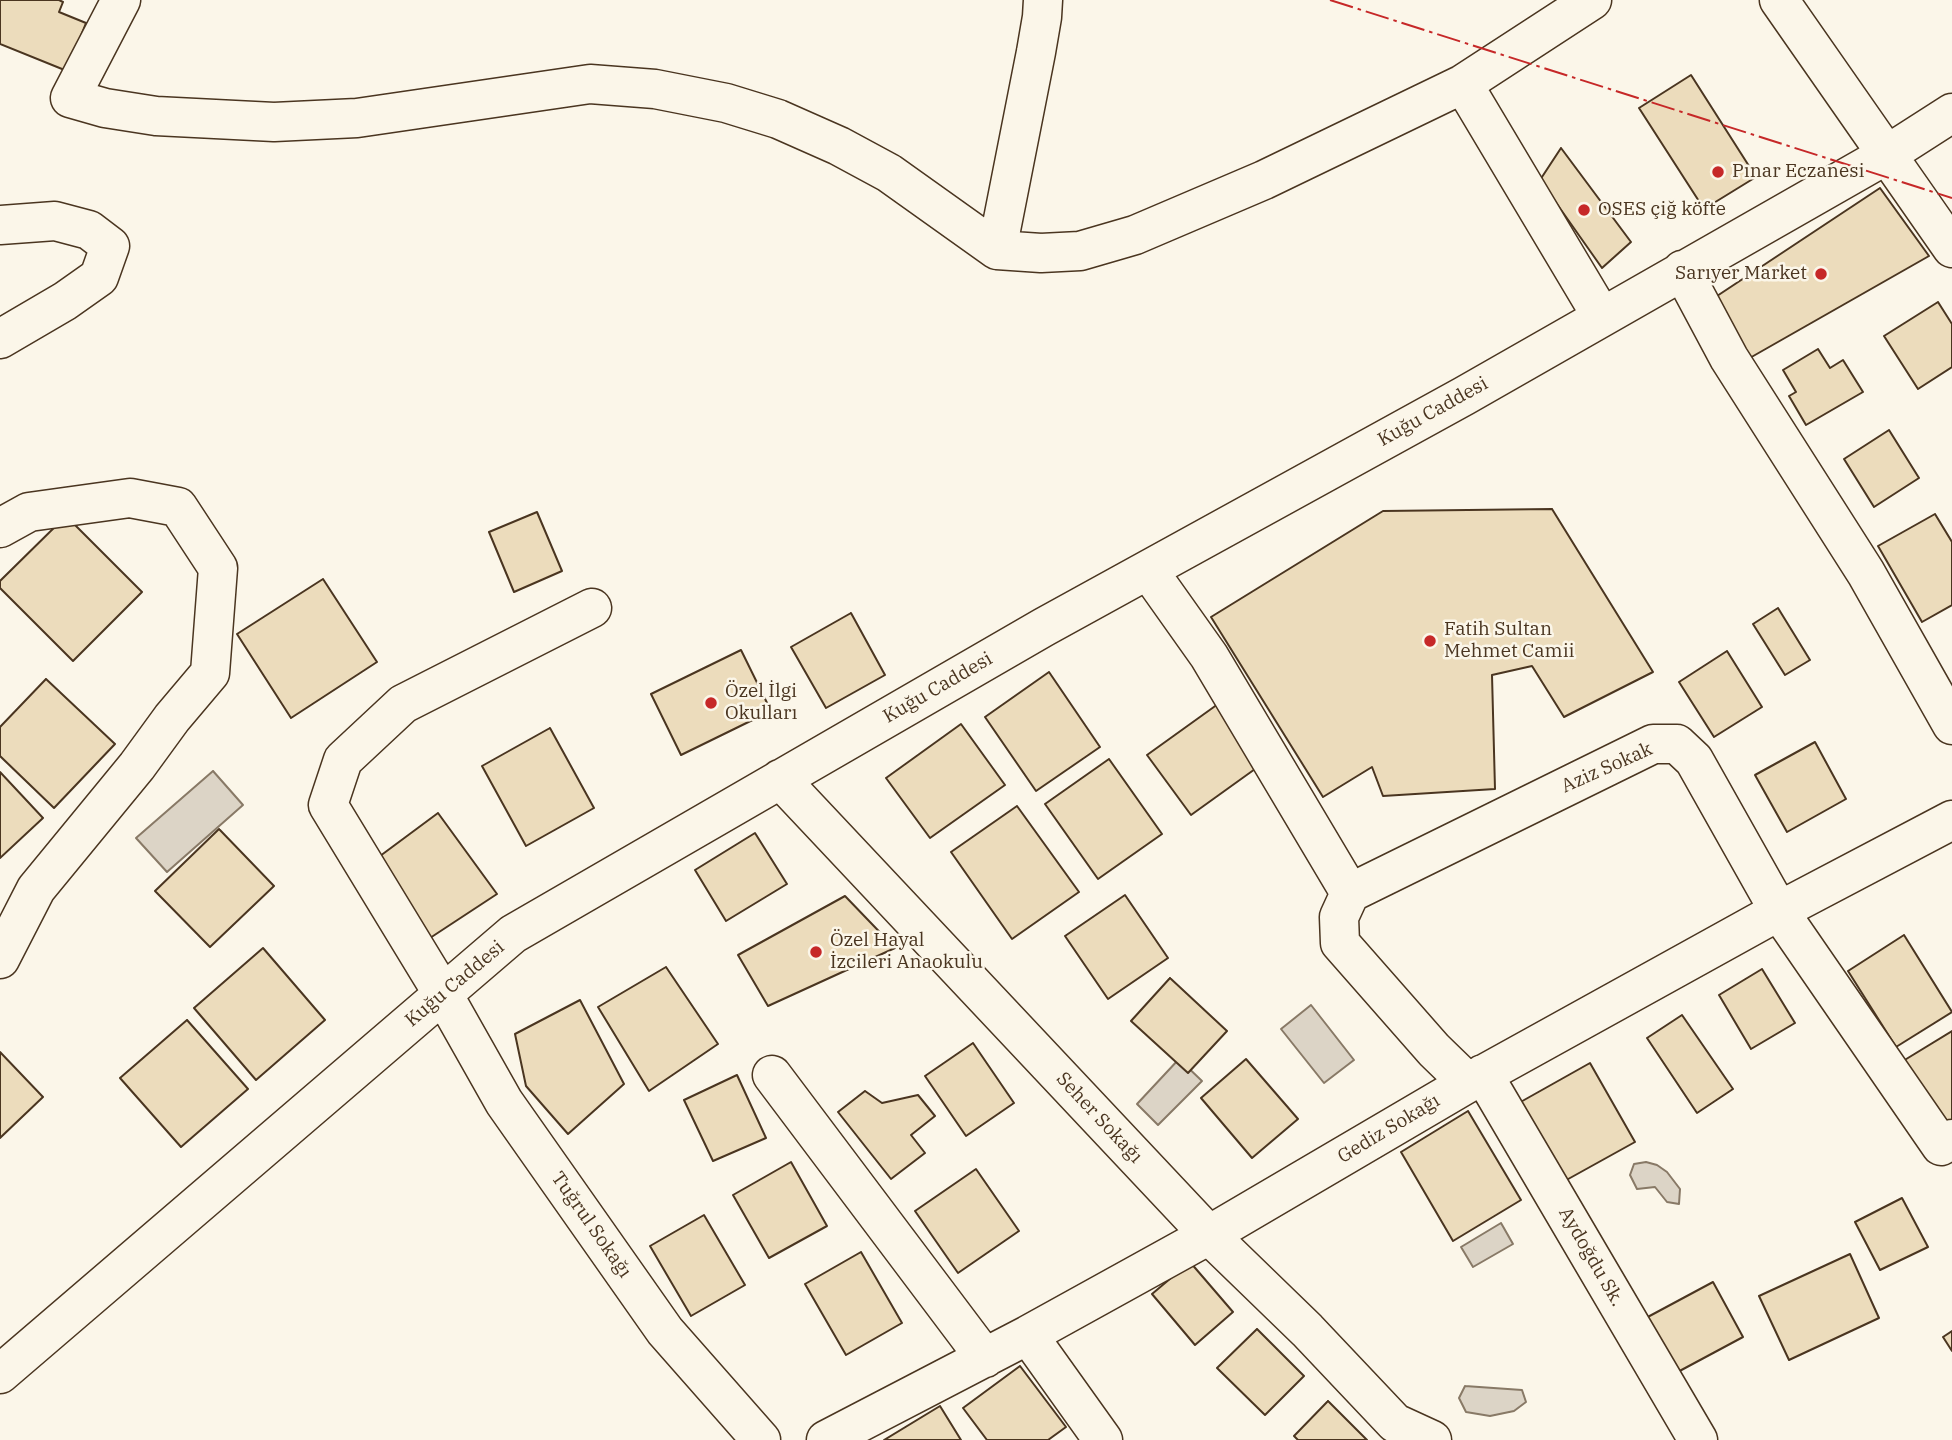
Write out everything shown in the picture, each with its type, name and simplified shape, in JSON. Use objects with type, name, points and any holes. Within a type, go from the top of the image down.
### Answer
[{"type":"street","points":[[121,0],[69,98],[105,108],[156,116],[274,122],[357,118],[590,84],[655,89],[726,103],[778,119],[839,145],[889,173],[997,250],[1041,253],[1080,251],[1135,235],[1264,180],[1463,84],[1592,0]]},
{"type":"street","points":[[997,250],[1037,52],[1043,0]]},
{"type":"street","points":[[1779,0],[1952,248]]},
{"type":"street","points":[[1463,84],[1602,317]]},
{"type":"street","name":"Kuğu Caddesi","points":[[0,1374],[513,934],[1148,570],[1888,154],[1952,113]]},
{"type":"street","points":[[0,225],[55,221],[89,230],[110,246],[99,277],[65,301],[0,339]]},
{"type":"street","points":[[1682,270],[1730,358],[1866,573],[1952,725]]},
{"type":"street","points":[[0,528],[29,512],[130,498],[142,500],[178,507],[218,568],[210,673],[36,889],[0,959]]},
{"type":"street","points":[[1148,570],[1209,656],[1350,893],[1339,918],[1340,943],[1434,1050],[1476,1079]]},
{"type":"street","name":"Tuğrul Sokağı","points":[[592,608],[403,704],[344,761],[328,805],[443,994],[504,1102],[657,1320],[761,1440]]},
{"type":"street","name":"Aziz Sokak","points":[[1350,893],[1653,744],[1677,744],[1694,760],[1779,911],[1941,1146],[1952,1139]]},
{"type":"street","name":"Seher Sokağı","points":[[780,779],[1209,1235],[1307,1331],[1395,1423],[1432,1440]]},
{"type":"street","name":"Gediz Sokağı","points":[[826,1440],[1028,1335],[1209,1235],[1476,1079],[1779,911],[1952,820]]},
{"type":"street","points":[[772,1075],[985,1358]]},
{"type":"street","name":"Aydoğdu Sk.","points":[[1476,1079],[1698,1440]]},
{"type":"street","points":[[1028,1335],[1103,1440]]},
{"type":"shaded area","points":[[213,771],[243,805],[167,872],[136,838]]},
{"type":"shaded area","points":[[1311,1005],[1354,1060],[1324,1083],[1281,1029]]},
{"type":"shaded area","points":[[1179,1059],[1202,1081],[1158,1125],[1137,1104]]},
{"type":"shaded area","points":[[1646,1162],[1667,1172],[1680,1189],[1679,1204],[1667,1202],[1655,1187],[1637,1189],[1630,1175],[1634,1164]]},
{"type":"shaded area","points":[[1501,1223],[1513,1244],[1473,1267],[1461,1247]]},
{"type":"shaded area","points":[[1465,1386],[1522,1390],[1526,1402],[1514,1411],[1490,1416],[1466,1412],[1459,1398]]},
{"type":"building","points":[[0,0],[59,0],[63,2],[59,12],[86,23],[67,71],[0,44]]},
{"type":"building","points":[[1691,75],[1756,177],[1704,209],[1639,108]]},
{"type":"building","points":[[1561,148],[1631,242],[1602,268],[1540,180]]},
{"type":"building","points":[[1880,188],[1929,256],[1748,359],[1717,296]]},
{"type":"building","points":[[1938,302],[1952,324],[1952,367],[1918,389],[1884,336]]},
{"type":"building","points":[[1818,349],[1830,368],[1843,360],[1863,392],[1806,425],[1789,396],[1796,392],[1783,370]]},
{"type":"building","points":[[1889,430],[1919,478],[1874,507],[1844,459]]},
{"type":"building","name":"Fatih Sultan Mehmet Camii","points":[[1552,509],[1653,672],[1564,717],[1532,666],[1492,675],[1495,789],[1383,796],[1372,767],[1323,797],[1211,617],[1383,511]]},
{"type":"building","points":[[537,512],[562,571],[514,592],[489,532]]},
{"type":"building","points":[[1935,514],[1952,542],[1952,605],[1922,622],[1878,546]]},
{"type":"building","points":[[66,516],[142,592],[73,661],[0,588],[0,581]]},
{"type":"building","points":[[323,579],[377,662],[291,718],[237,634]]},
{"type":"building","points":[[1778,608],[1810,660],[1785,675],[1753,624]]},
{"type":"building","points":[[851,613],[885,675],[826,708],[791,647]]},
{"type":"building","name":"Özel İlgi Okulları","points":[[741,650],[771,711],[681,755],[651,694]]},
{"type":"building","points":[[1727,651],[1762,707],[1714,737],[1679,682]]},
{"type":"building","points":[[1049,672],[1100,747],[1036,791],[985,717]]},
{"type":"building","points":[[46,679],[115,744],[54,808],[0,756],[0,727]]},
{"type":"building","points":[[1218,704],[1262,764],[1191,815],[1147,755]]},
{"type":"building","points":[[961,724],[1005,785],[930,838],[886,778]]},
{"type":"building","points":[[550,728],[594,808],[526,846],[482,766]]},
{"type":"building","points":[[1815,742],[1846,799],[1787,832],[1755,775]]},
{"type":"building","points":[[1109,759],[1162,834],[1098,879],[1045,804]]},
{"type":"building","points":[[0,772],[43,818],[0,858]]},
{"type":"building","points":[[1017,806],[1079,892],[1012,939],[951,852]]},
{"type":"building","points":[[438,813],[497,894],[430,938],[376,859]]},
{"type":"building","points":[[219,829],[274,886],[210,947],[155,891]]},
{"type":"building","points":[[755,833],[787,884],[726,921],[695,870]]},
{"type":"building","points":[[1125,895],[1168,958],[1108,999],[1065,936]]},
{"type":"building","name":"Özel Hayal İzcileri Anaokulu","points":[[845,896],[895,948],[768,1006],[738,955]]},
{"type":"building","points":[[1904,935],[1952,1012],[1896,1047],[1848,971]]},
{"type":"building","points":[[263,948],[325,1020],[256,1080],[194,1008]]},
{"type":"building","points":[[666,967],[718,1044],[649,1091],[598,1007]]},
{"type":"building","points":[[1762,969],[1795,1023],[1751,1049],[1719,995]]},
{"type":"building","points":[[1170,978],[1227,1031],[1188,1073],[1131,1021]]},
{"type":"building","points":[[580,1000],[624,1084],[568,1134],[526,1086],[515,1034]]},
{"type":"building","points":[[1682,1015],[1733,1089],[1697,1113],[1647,1038]]},
{"type":"building","points":[[187,1020],[248,1089],[181,1147],[120,1078]]},
{"type":"building","points":[[1952,1031],[1952,1125],[1945,1129],[1903,1061]]},
{"type":"building","points":[[973,1043],[1014,1103],[966,1136],[925,1076]]},
{"type":"building","points":[[0,1052],[43,1097],[0,1138]]},
{"type":"building","points":[[1246,1059],[1298,1119],[1252,1158],[1201,1098]]},
{"type":"building","points":[[1590,1063],[1635,1142],[1561,1183],[1517,1104]]},
{"type":"building","points":[[737,1075],[766,1138],[713,1161],[684,1100]]},
{"type":"building","points":[[865,1091],[882,1103],[918,1095],[935,1116],[911,1135],[925,1153],[891,1179],[838,1112]]},
{"type":"building","points":[[1468,1111],[1521,1200],[1453,1241],[1401,1152]]},
{"type":"building","points":[[791,1162],[827,1226],[769,1258],[733,1195]]},
{"type":"building","points":[[976,1169],[1019,1231],[958,1273],[915,1211]]},
{"type":"building","points":[[1902,1198],[1928,1247],[1880,1270],[1855,1222]]},
{"type":"building","points":[[704,1215],[745,1285],[691,1316],[650,1246]]},
{"type":"building","points":[[861,1252],[902,1323],[846,1355],[805,1284]]},
{"type":"building","points":[[1850,1254],[1879,1318],[1789,1360],[1759,1296]]},
{"type":"building","points":[[1190,1262],[1233,1312],[1195,1345],[1152,1294]]},
{"type":"building","points":[[1713,1282],[1743,1337],[1674,1374],[1644,1319]]},
{"type":"building","points":[[1257,1329],[1304,1376],[1265,1415],[1217,1368]]},
{"type":"building","points":[[1952,1331],[1952,1351],[1943,1337]]},
{"type":"building","points":[[1020,1366],[1066,1427],[1048,1440],[987,1440],[963,1408]]},
{"type":"building","points":[[1328,1401],[1367,1440],[1298,1440],[1294,1436]]},
{"type":"building","points":[[940,1406],[961,1440],[884,1440]]},
{"type":"power","points":[[1330,0],[1952,198]]},
{"type":"place","name":"Pınar Eczanesi","points":[[1718,172]]},
{"type":"place","name":"OSES çiğ köfte","points":[[1584,210]]},
{"type":"place","name":"Sarıyer Market","points":[[1821,274]]},
{"type":"place","name":"Fatih Sultan Mehmet Camii","points":[[1430,641]]},
{"type":"place","name":"Özel İlgi Okulları","points":[[711,703]]},
{"type":"place","name":"Özel Hayal İzcileri Anaokulu","points":[[816,952]]}]
